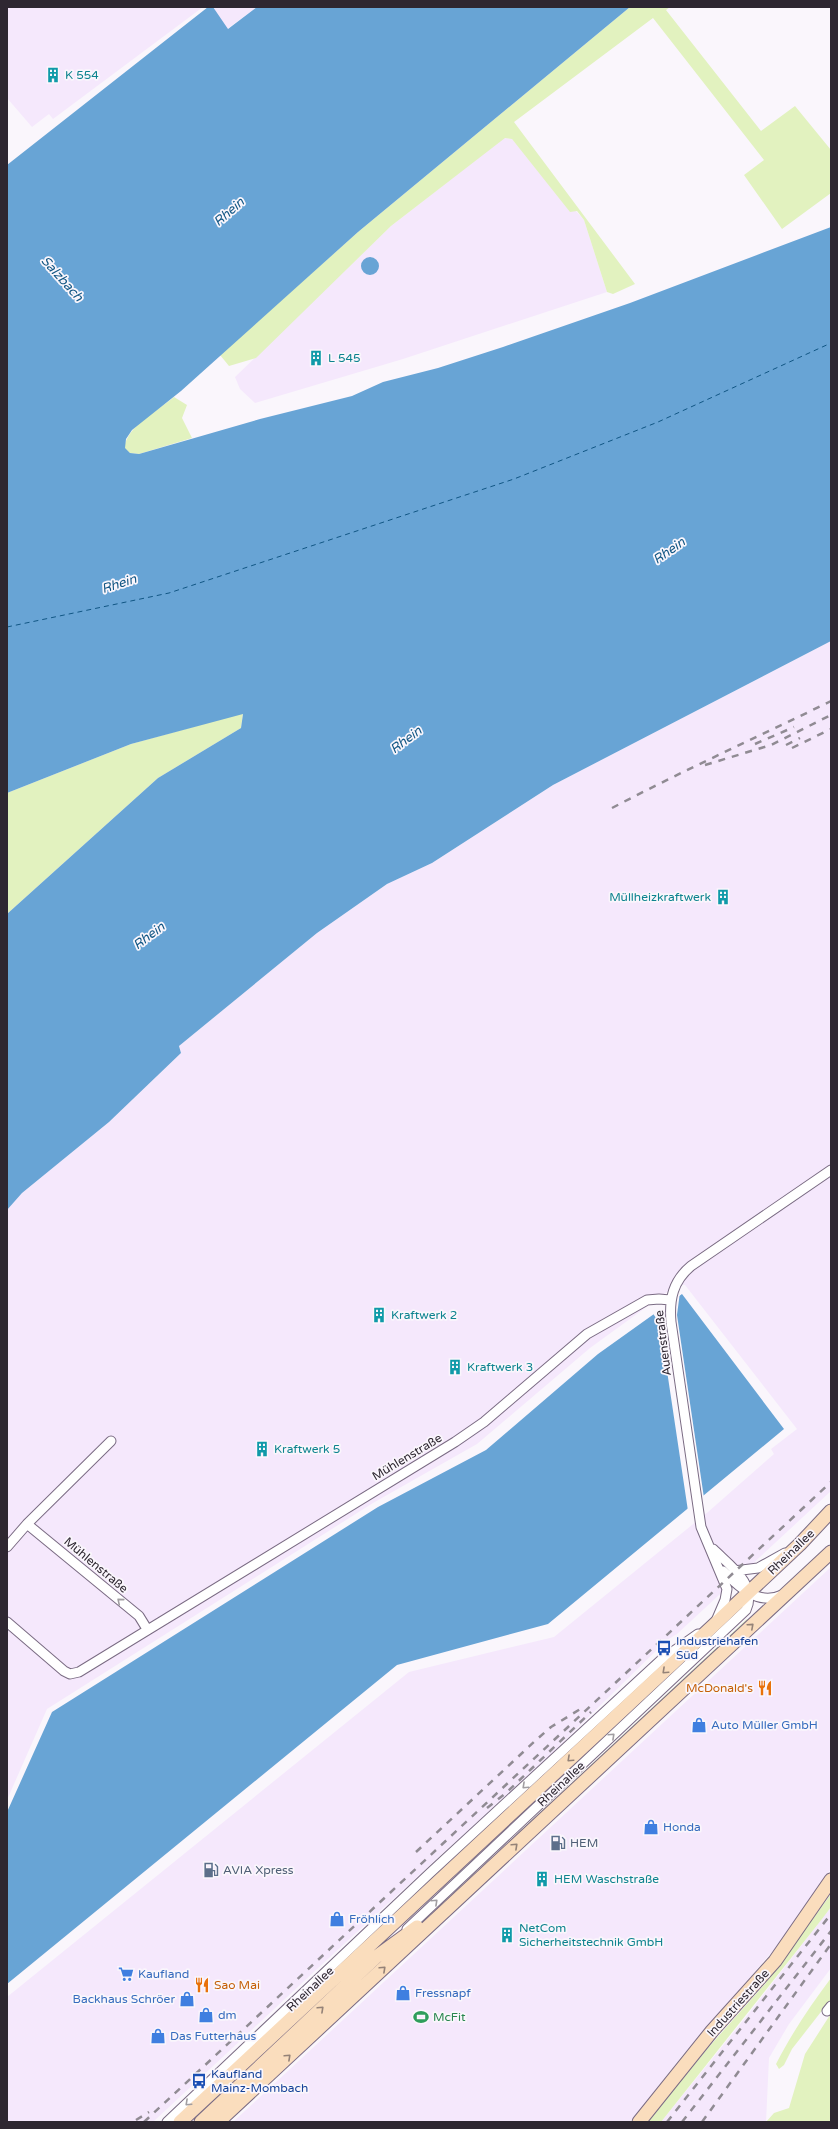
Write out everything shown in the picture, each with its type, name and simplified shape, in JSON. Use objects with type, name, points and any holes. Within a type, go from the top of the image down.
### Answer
[{"type":"main road","name":"Rheinallee","points":[[180,2122],[714,1625],[800,1544],[831,1511]]},
{"type":"main road","name":"Rheinallee","points":[[218,2122],[831,1552]]},
{"type":"main road","name":"Rheinallee","points":[[201,2122],[376,1957],[486,1873]]},
{"type":"main road","name":"Industriestraße","points":[[639,2122],[712,2031],[775,1961],[831,1880]]},
{"type":"street","name":"Auenstraße","points":[[714,1625],[725,1600],[727,1590],[701,1528],[672,1333],[670,1300],[679,1279],[691,1266],[831,1170]]},
{"type":"street","name":"Mühlenstraße","points":[[7,1622],[64,1671],[70,1674],[79,1672],[147,1628],[455,1442],[502,1406],[570,1348],[610,1321],[647,1300],[670,1300]]},
{"type":"street","points":[[7,1547],[27,1524],[111,1441]]},
{"type":"street","name":"Mühlenstraße","points":[[27,1524],[139,1616],[147,1628]]},
{"type":"street","name":"Auenstraße","points":[[707,1544],[746,1583],[749,1592]]},
{"type":"street","points":[[734,1571],[758,1568],[800,1544]]},
{"type":"street","name":"Auenstraße","points":[[718,1566],[735,1584],[762,1598],[770,1599],[789,1591]]},
{"type":"street","name":"Rheinallee","points":[[376,1957],[746,1610],[749,1602],[749,1592]]},
{"type":"street","name":"Rheinallee","points":[[167,2122],[486,1822],[661,1660],[684,1643],[714,1625]]},
{"type":"street","name":"Rheinallee","points":[[424,1894],[486,1822]]},
{"type":"shaded area","points":[[203,7],[53,119],[49,114],[32,127],[7,98],[7,8]]},
{"type":"shaded area","points":[[213,7],[257,7],[227,29]]},
{"type":"shaded area","points":[[504,138],[512,139],[584,220],[607,292],[403,359],[255,403],[240,389],[235,377],[391,226]]},
{"type":"shaded area","points":[[831,641],[831,1491],[677,1634],[667,1640],[554,1751],[153,2122],[7,2122],[7,1997],[409,1672],[554,1637],[708,1512],[774,1454],[771,1449],[797,1429],[685,1285],[678,1284],[590,1348],[477,1444],[373,1503],[47,1709],[7,1800],[7,1210],[22,1193],[109,1122],[181,1053],[179,1046],[317,933],[387,884],[432,863],[553,785]]},
{"type":"shaded area","points":[[831,1567],[831,1869],[777,1946],[681,2057],[630,2122],[233,2122]]},
{"type":"shaded area","points":[[831,1907],[831,1968],[789,2024],[769,2058],[766,2122],[661,2122],[750,2012]]},
{"type":"green space","points":[[630,7],[670,7],[666,10],[761,131],[795,106],[831,150],[831,193],[782,229],[744,175],[764,160],[653,18],[514,122],[635,284],[613,294],[607,292],[584,220],[577,211],[570,212],[512,139],[505,138],[391,226],[256,358],[229,366],[220,355],[358,232]]},
{"type":"green space","points":[[174,397],[187,405],[182,418],[192,438],[139,454],[130,453],[124,448],[131,432],[137,425]]},
{"type":"green space","points":[[243,713],[241,728],[158,778],[7,914],[7,793],[131,744]]},
{"type":"green space","points":[[747,1619],[749,1621],[463,1888],[428,1917]]},
{"type":"green space","points":[[831,1894],[831,1907],[661,2122],[648,2122],[707,2049],[765,1984]]},
{"type":"green space","points":[[831,1978],[831,1999],[792,2049],[784,2065],[779,2069],[776,2064],[788,2041]]},
{"type":"green space","points":[[830,2015],[831,2122],[766,2122],[774,2113],[789,2108],[805,2054]]},
{"type":"water","points":[[208,7],[213,7],[228,29],[257,7],[630,7],[358,232],[181,391],[132,430],[126,439],[125,448],[130,453],[139,454],[260,419],[352,396],[383,382],[438,368],[630,303],[831,227],[831,641],[553,785],[432,863],[387,884],[317,933],[179,1046],[181,1053],[109,1122],[22,1193],[7,1210],[7,914],[158,778],[241,728],[243,714],[131,744],[7,793],[7,165]]},
{"type":"water","points":[[370,257],[376,260],[379,266],[376,272],[370,275],[364,272],[361,266],[364,260]]},
{"type":"water","points":[[682,1294],[784,1429],[548,1624],[397,1665],[7,1984],[7,1812],[52,1712],[378,1507],[486,1450],[598,1354]]},
{"type":"pier","points":[[680,1292],[677,1315],[704,1498],[688,1511],[660,1324],[652,1312]]},
{"type":"ferry route","points":[[7,627],[169,593],[514,479],[658,422],[831,343]]},
{"type":"railway","points":[[612,808],[831,701]]},
{"type":"railway","points":[[705,765],[771,745],[831,715]]},
{"type":"railway","points":[[755,744],[794,727]]},
{"type":"railway","points":[[792,748],[831,729]]},
{"type":"railway","points":[[786,745],[800,738]]},
{"type":"railway","points":[[144,2122],[831,1482]]},
{"type":"railway","points":[[416,1852],[551,1727],[582,1708]]},
{"type":"railway","points":[[487,1808],[506,1793],[591,1712]]},
{"type":"railway","points":[[667,2122],[831,1914]]},
{"type":"railway","points":[[682,2122],[831,1931]]},
{"type":"railway","points":[[702,2122],[831,1944]]},
{"type":"railway","points":[[136,2120],[149,2112]]},
{"type":"place","name":"K 554","points":[[53,75]]},
{"type":"place","name":"L 545","points":[[316,358]]},
{"type":"place","name":"Müllheizkraftwerk","points":[[723,897]]},
{"type":"place","name":"Kraftwerk 2","points":[[379,1315]]},
{"type":"place","name":"Kraftwerk 3","points":[[455,1367]]},
{"type":"place","name":"Kraftwerk 5","points":[[262,1449]]},
{"type":"place","name":"Industriehafen Süd","points":[[664,1648]]},
{"type":"place","name":"McDonald's","points":[[765,1688]]},
{"type":"place","name":"Auto Müller GmbH","points":[[699,1725]]},
{"type":"place","name":"Honda","points":[[651,1827]]},
{"type":"place","name":"HEM","points":[[558,1843]]},
{"type":"place","name":"AVIA Xpress","points":[[211,1870]]},
{"type":"place","name":"HEM Waschstraße","points":[[542,1879]]},
{"type":"place","name":"Fröhlich","points":[[337,1919]]},
{"type":"place","name":"NetCom Sicherheitstechnik GmbH","points":[[507,1935]]},
{"type":"place","name":"Kaufland","points":[[126,1974]]},
{"type":"place","name":"Sao Mai","points":[[202,1985]]},
{"type":"place","name":"Fressnapf","points":[[403,1993]]},
{"type":"place","name":"Backhaus Schröer","points":[[187,1999]]},
{"type":"place","name":"dm","points":[[206,2015]]},
{"type":"place","name":"McFit","points":[[421,2017]]},
{"type":"place","name":"Das Futterhaus","points":[[158,2036]]},
{"type":"place","name":"Kaufland Mainz-Mombach","points":[[199,2081]]},
{"type":"water label","name":"Rhein","points":[[229,212]]},
{"type":"water label","name":"Salzbach","points":[[62,279]]},
{"type":"water label","name":"Rhein","points":[[669,551]]},
{"type":"water label","name":"Rhein","points":[[119,584]]},
{"type":"water label","name":"Rhein","points":[[406,740]]},
{"type":"water label","name":"Rhein","points":[[149,936]]}]
